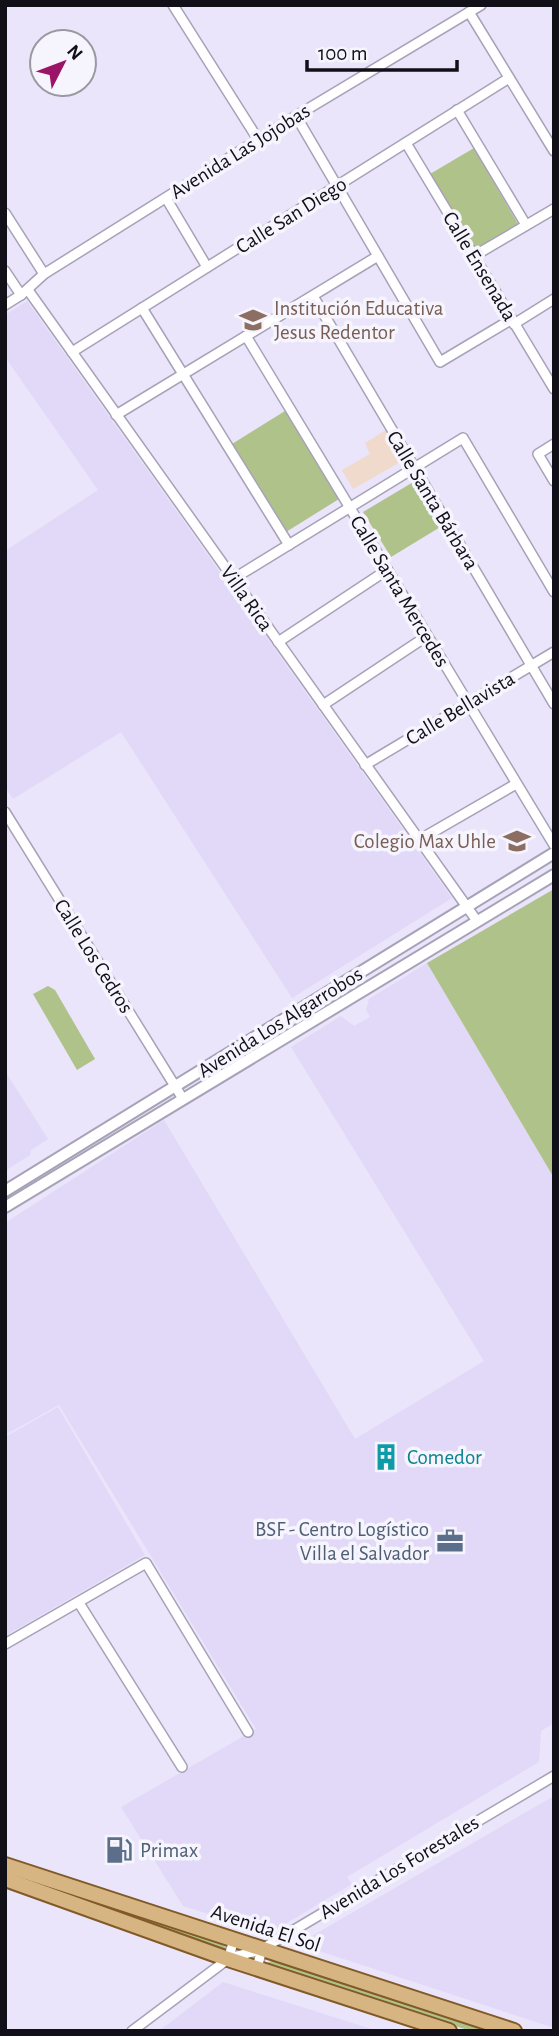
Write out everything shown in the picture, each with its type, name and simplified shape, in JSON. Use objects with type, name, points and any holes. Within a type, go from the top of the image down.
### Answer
[{"type":"main road","name":"Avenida El Sol","points":[[5,1864],[514,2031]]},
{"type":"main road","name":"Avenida El Sol","points":[[5,1879],[228,1959],[449,2031]]},
{"type":"street","points":[[173,5],[259,141]]},
{"type":"street","name":"Avenida Las Jojobas","points":[[5,305],[24,293],[44,274],[296,116],[481,5]]},
{"type":"street","points":[[469,12],[554,151]]},
{"type":"street","name":"Calle San Diego","points":[[72,352],[509,78]]},
{"type":"street","points":[[457,110],[526,225]]},
{"type":"street","points":[[296,116],[440,362],[554,299]]},
{"type":"street","name":"Calle Ensenada","points":[[405,143],[553,389]]},
{"type":"street","points":[[166,198],[207,267]]},
{"type":"street","points":[[474,256],[554,209]]},
{"type":"street","points":[[5,213],[44,274]]},
{"type":"street","points":[[116,415],[378,256]]},
{"type":"street","name":"Villa Rica","points":[[5,271],[72,352],[477,921]]},
{"type":"street","name":"Calle Santa Bárbara","points":[[313,296],[554,704]]},
{"type":"street","points":[[142,308],[289,545]]},
{"type":"street","name":"Calle Santa Mercedes","points":[[246,336],[554,845]]},
{"type":"street","points":[[233,579],[463,438],[554,592]]},
{"type":"street","points":[[554,444],[538,454],[554,481]]},
{"type":"street","points":[[278,642],[387,570]]},
{"type":"street","points":[[323,705],[427,636]]},
{"type":"street","name":"Calle Bellavista","points":[[365,765],[554,652]]},
{"type":"street","points":[[419,840],[516,784]]},
{"type":"street","name":"Calle Los Cedros","points":[[5,812],[183,1099]]},
{"type":"street","name":"Avenida Los Algarrobos","points":[[5,1191],[554,853]]},
{"type":"street","name":"Avenida Los Algarrobos","points":[[5,1207],[554,874]]},
{"type":"street","points":[[5,1644],[146,1563],[248,1731]]},
{"type":"street","points":[[79,1602],[182,1767]]},
{"type":"street","name":"Avenida Los Forestales","points":[[228,1959],[262,1949],[554,1776]]},
{"type":"street","points":[[132,2031],[228,1959],[234,1940]]},
{"type":"street","points":[[257,1968],[262,1949]]},
{"type":"shaded area","points":[[27,301],[452,898],[292,998],[121,732],[13,799],[5,787],[5,551],[98,490],[5,357],[5,315]]},
{"type":"shaded area","points":[[386,430],[404,460],[353,489],[342,470],[370,454],[365,443]]},
{"type":"shaded area","points":[[427,963],[554,1178],[554,1723],[541,1731],[539,1762],[347,1877],[352,1884],[265,1936],[254,1928],[183,1906],[121,1807],[256,1729],[59,1405],[5,1435],[5,1223],[164,1120],[355,1439],[484,1361],[291,1047],[341,1016],[354,1026],[370,1017],[366,1010],[369,999]]},
{"type":"shaded area","points":[[5,1071],[48,1139],[5,1171]]},
{"type":"shaded area","points":[[58,1407],[145,1555],[5,1636],[5,1437]]},
{"type":"shaded area","points":[[554,1796],[554,2028],[298,1944]]},
{"type":"shaded area","points":[[223,1982],[270,1997],[378,2031],[159,2031]]},
{"type":"green space","points":[[474,148],[518,224],[475,250],[430,174]]},
{"type":"green space","points":[[285,411],[339,499],[286,532],[232,444]]},
{"type":"green space","points":[[415,481],[442,526],[391,557],[363,512]]},
{"type":"green space","points":[[554,889],[554,1178],[427,963]]},
{"type":"green space","points":[[48,986],[55,990],[95,1059],[77,1070],[33,994]]},
{"type":"green space","points":[[5,1872],[222,1943],[226,1948],[221,1950]]},
{"type":"green space","points":[[273,1961],[494,2031],[471,2031],[270,1967],[268,1962]]},
{"type":"place","name":"Institución Educativa Jesus Redentor","points":[[253,320]]},
{"type":"place","name":"Colegio Max Uhle","points":[[517,841]]},
{"type":"place","name":"Comedor","points":[[386,1457]]},
{"type":"place","name":"BSF - Centro Logístico Villa el Salvador","points":[[450,1541]]},
{"type":"place","name":"Primax","points":[[119,1850]]}]
